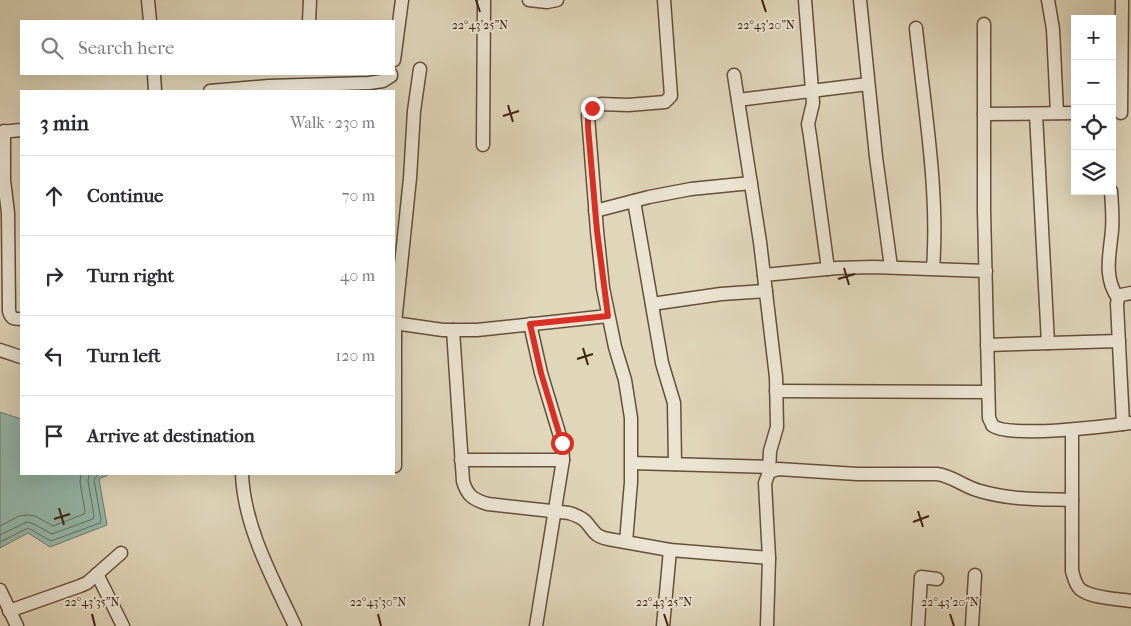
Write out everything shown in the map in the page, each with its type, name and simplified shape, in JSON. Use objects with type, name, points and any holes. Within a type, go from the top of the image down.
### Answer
[{"type":"street","points":[[148,0],[150,20]]},
{"type":"street","points":[[309,20],[310,0]]},
{"type":"street","points":[[395,52],[402,0]]},
{"type":"street","points":[[483,145],[484,0]]},
{"type":"street","points":[[529,0],[547,2],[558,0]]},
{"type":"street","points":[[626,542],[632,463],[630,409],[625,380],[608,316],[602,280],[588,116],[592,108],[601,104],[628,105],[665,102],[671,96],[664,0]]},
{"type":"street","points":[[805,0],[813,103],[808,124],[828,269]]},
{"type":"street","points":[[860,0],[876,157],[891,267]]},
{"type":"street","points":[[1048,0],[1053,29],[1057,113]]},
{"type":"street","points":[[1121,113],[1122,0]]},
{"type":"street","points":[[984,24],[988,392],[989,418],[992,424],[999,428],[1072,430],[1127,424],[1119,341],[1118,298],[1110,284],[1108,275],[1112,230],[1111,195]]},
{"type":"street","points":[[916,28],[934,213],[935,246],[933,268]]},
{"type":"street","points":[[395,314],[409,186],[414,111],[420,69]]},
{"type":"street","points":[[154,75],[155,90]]},
{"type":"street","points":[[222,90],[268,86],[306,79],[383,81],[391,75]]},
{"type":"street","points":[[734,75],[766,291],[776,391],[777,427],[770,451],[769,469],[765,483],[769,558],[767,626]]},
{"type":"street","points":[[738,100],[868,84]]},
{"type":"street","points":[[984,114],[1071,113]]},
{"type":"street","points":[[1036,114],[1048,343]]},
{"type":"street","points":[[20,130],[2,131],[4,180],[8,213],[9,311],[13,319],[20,319]]},
{"type":"street","points":[[596,211],[691,189],[751,183]]},
{"type":"street","points":[[634,201],[662,363],[674,402],[675,464]]},
{"type":"street","points":[[764,276],[828,269],[891,267],[986,271]]},
{"type":"street","points":[[652,304],[721,294],[766,291]]},
{"type":"street","points":[[1118,298],[1121,295],[1131,293]]},
{"type":"street","points":[[395,323],[452,330],[477,330],[608,316]]},
{"type":"street","points":[[530,324],[541,373],[562,443],[563,460],[536,626]]},
{"type":"street","points":[[452,330],[461,460],[465,490],[476,501],[556,511],[579,517],[586,522],[599,538],[670,550],[769,558]]},
{"type":"street","points":[[987,345],[1119,341]]},
{"type":"street","points":[[0,350],[20,357]]},
{"type":"street","points":[[776,391],[988,392]]},
{"type":"street","points":[[1072,430],[1072,571],[1074,581],[1081,589],[1088,593],[1131,601]]},
{"type":"street","points":[[461,460],[563,460]]},
{"type":"street","points":[[632,463],[875,475],[937,474],[948,475],[962,484],[982,492],[1020,499],[1072,500]]},
{"type":"street","points":[[242,475],[248,510],[261,550],[295,626]]},
{"type":"street","points":[[664,626],[670,550]]},
{"type":"street","points":[[9,610],[80,586],[121,553]]},
{"type":"street","points":[[97,574],[123,626]]},
{"type":"street","points":[[972,626],[976,575]]},
{"type":"street","points":[[918,626],[921,577],[937,580]]},
{"type":"street","points":[[0,590],[17,626]]},
{"type":"water","points":[[0,412],[20,419],[20,475],[108,475],[99,479],[107,525],[50,547],[28,533],[0,548]]},
{"type":"route","points":[[562,443],[541,373],[530,324],[608,316],[603,288],[588,127],[588,116],[592,108]]}]
